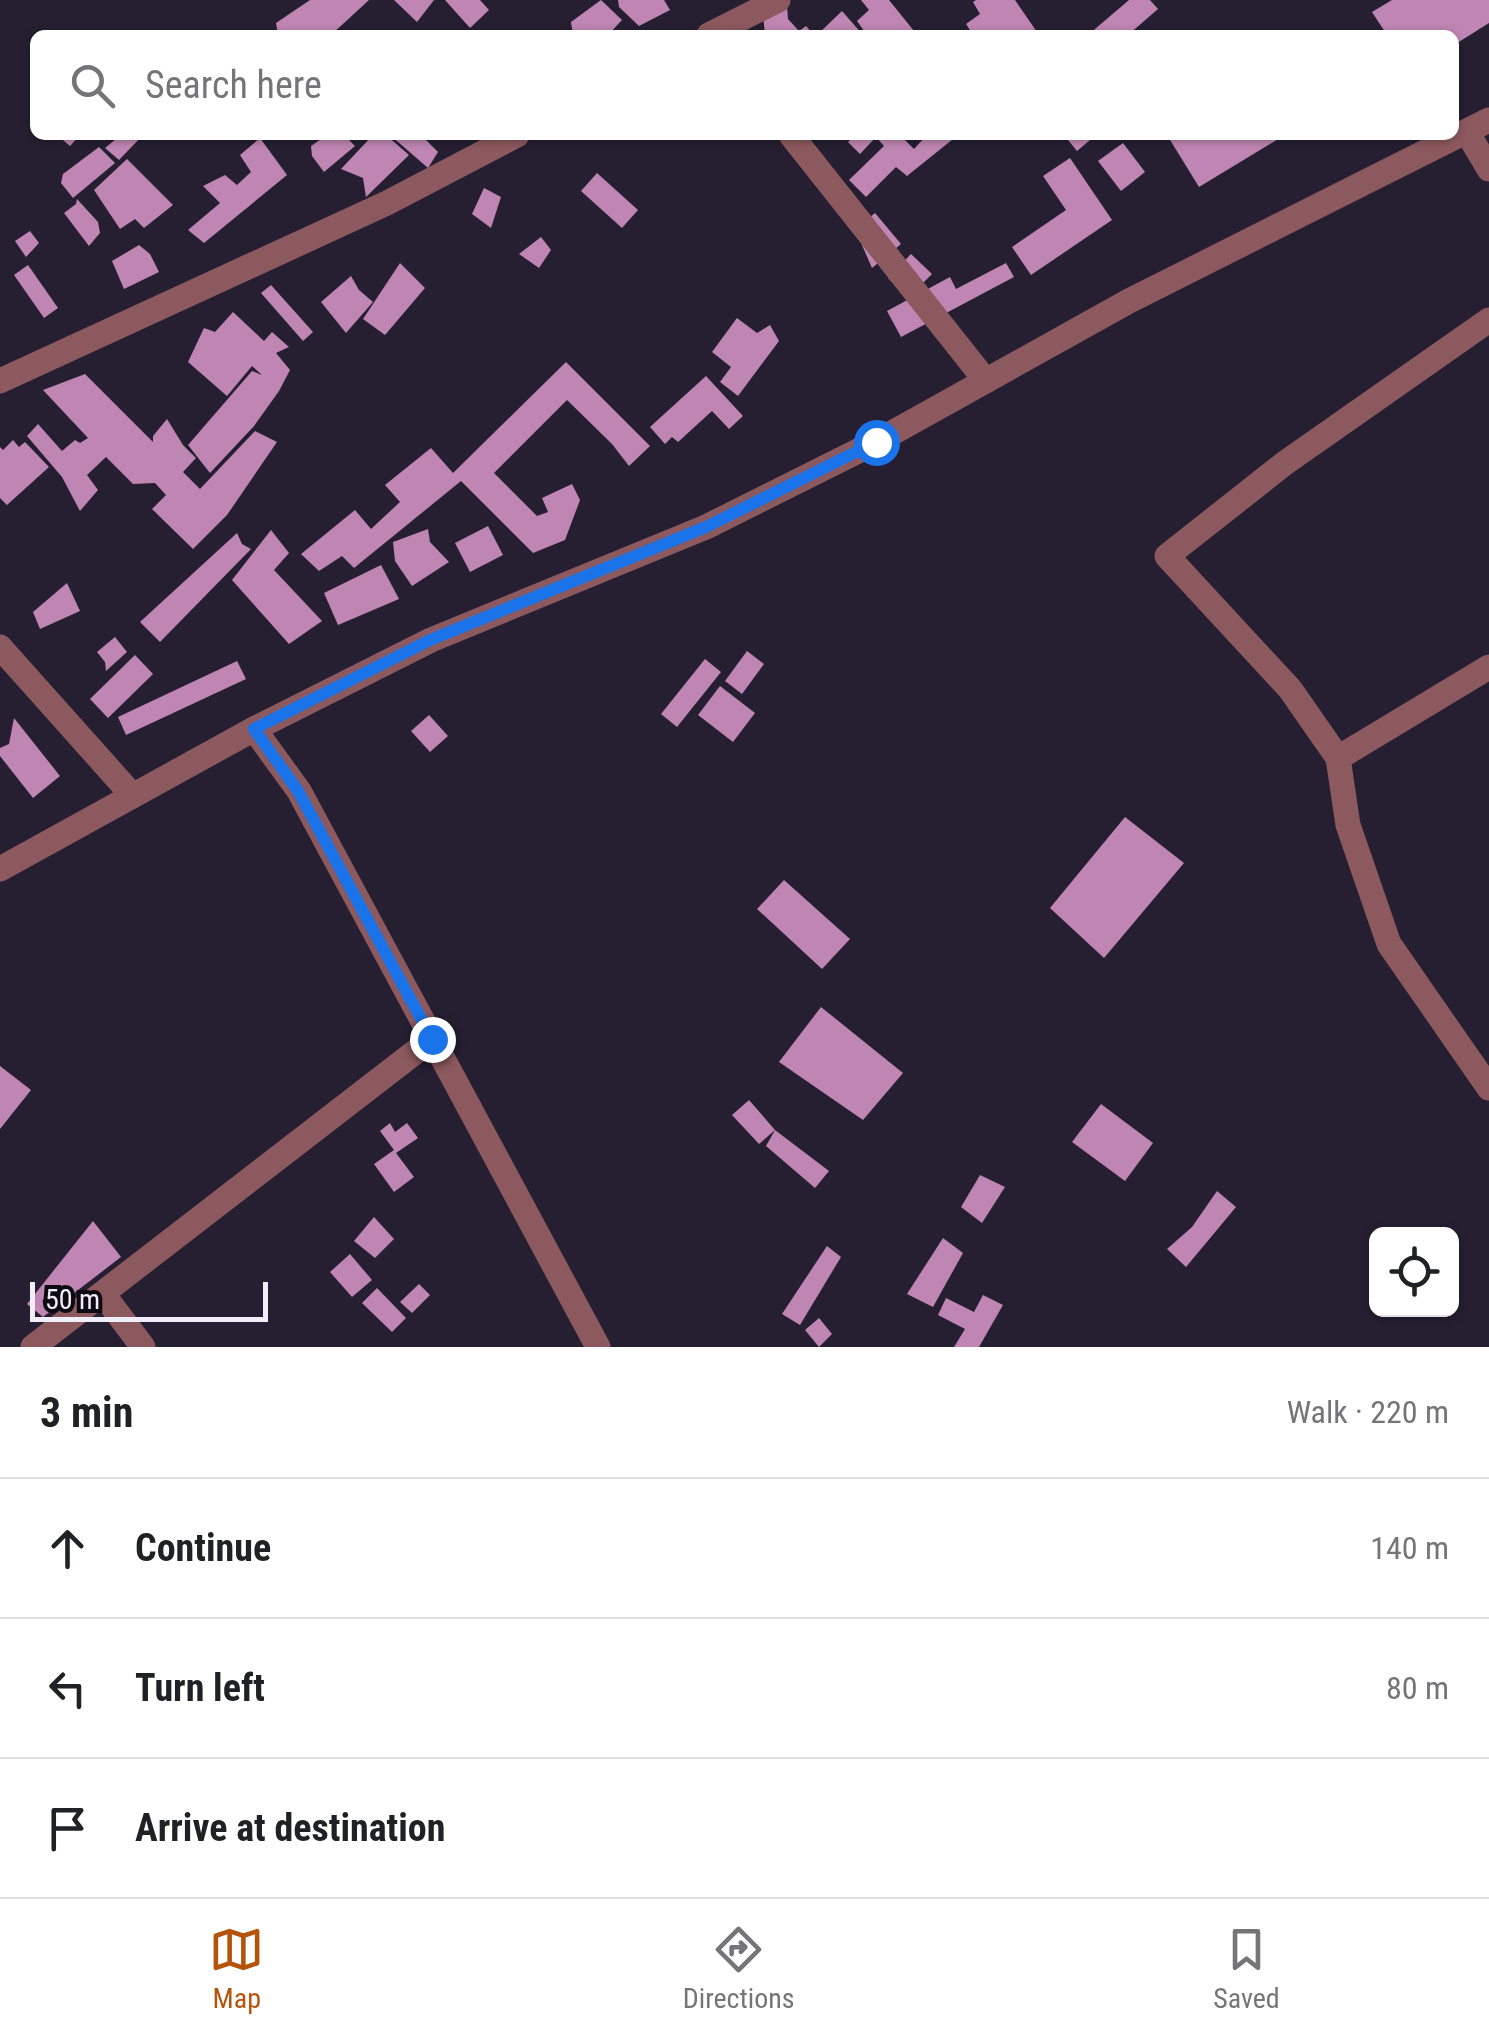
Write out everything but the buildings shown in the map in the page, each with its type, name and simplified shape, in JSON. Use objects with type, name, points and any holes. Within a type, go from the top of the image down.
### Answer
[{"type":"street","points":[[721,30],[778,0]]},
{"type":"street","points":[[1478,126],[1489,168]]},
{"type":"street","points":[[0,381],[387,203],[508,140]]},
{"type":"street","points":[[795,140],[986,381]]},
{"type":"street","points":[[0,868],[254,729],[430,640],[706,527],[876,442],[1129,302],[1450,140]]},
{"type":"street","points":[[1489,320],[1285,463],[1167,556],[1290,689],[1338,758],[1348,826],[1390,944],[1489,1088]]},
{"type":"street","points":[[0,647],[133,796]]},
{"type":"street","points":[[1338,758],[1489,667]]},
{"type":"street","points":[[254,729],[298,791],[598,1347]]},
{"type":"street","points":[[33,1347],[432,1039]]},
{"type":"street","points":[[103,1294],[144,1347]]},
{"type":"route","points":[[432,1039],[298,791],[254,729],[430,640],[706,527],[876,442]]}]
